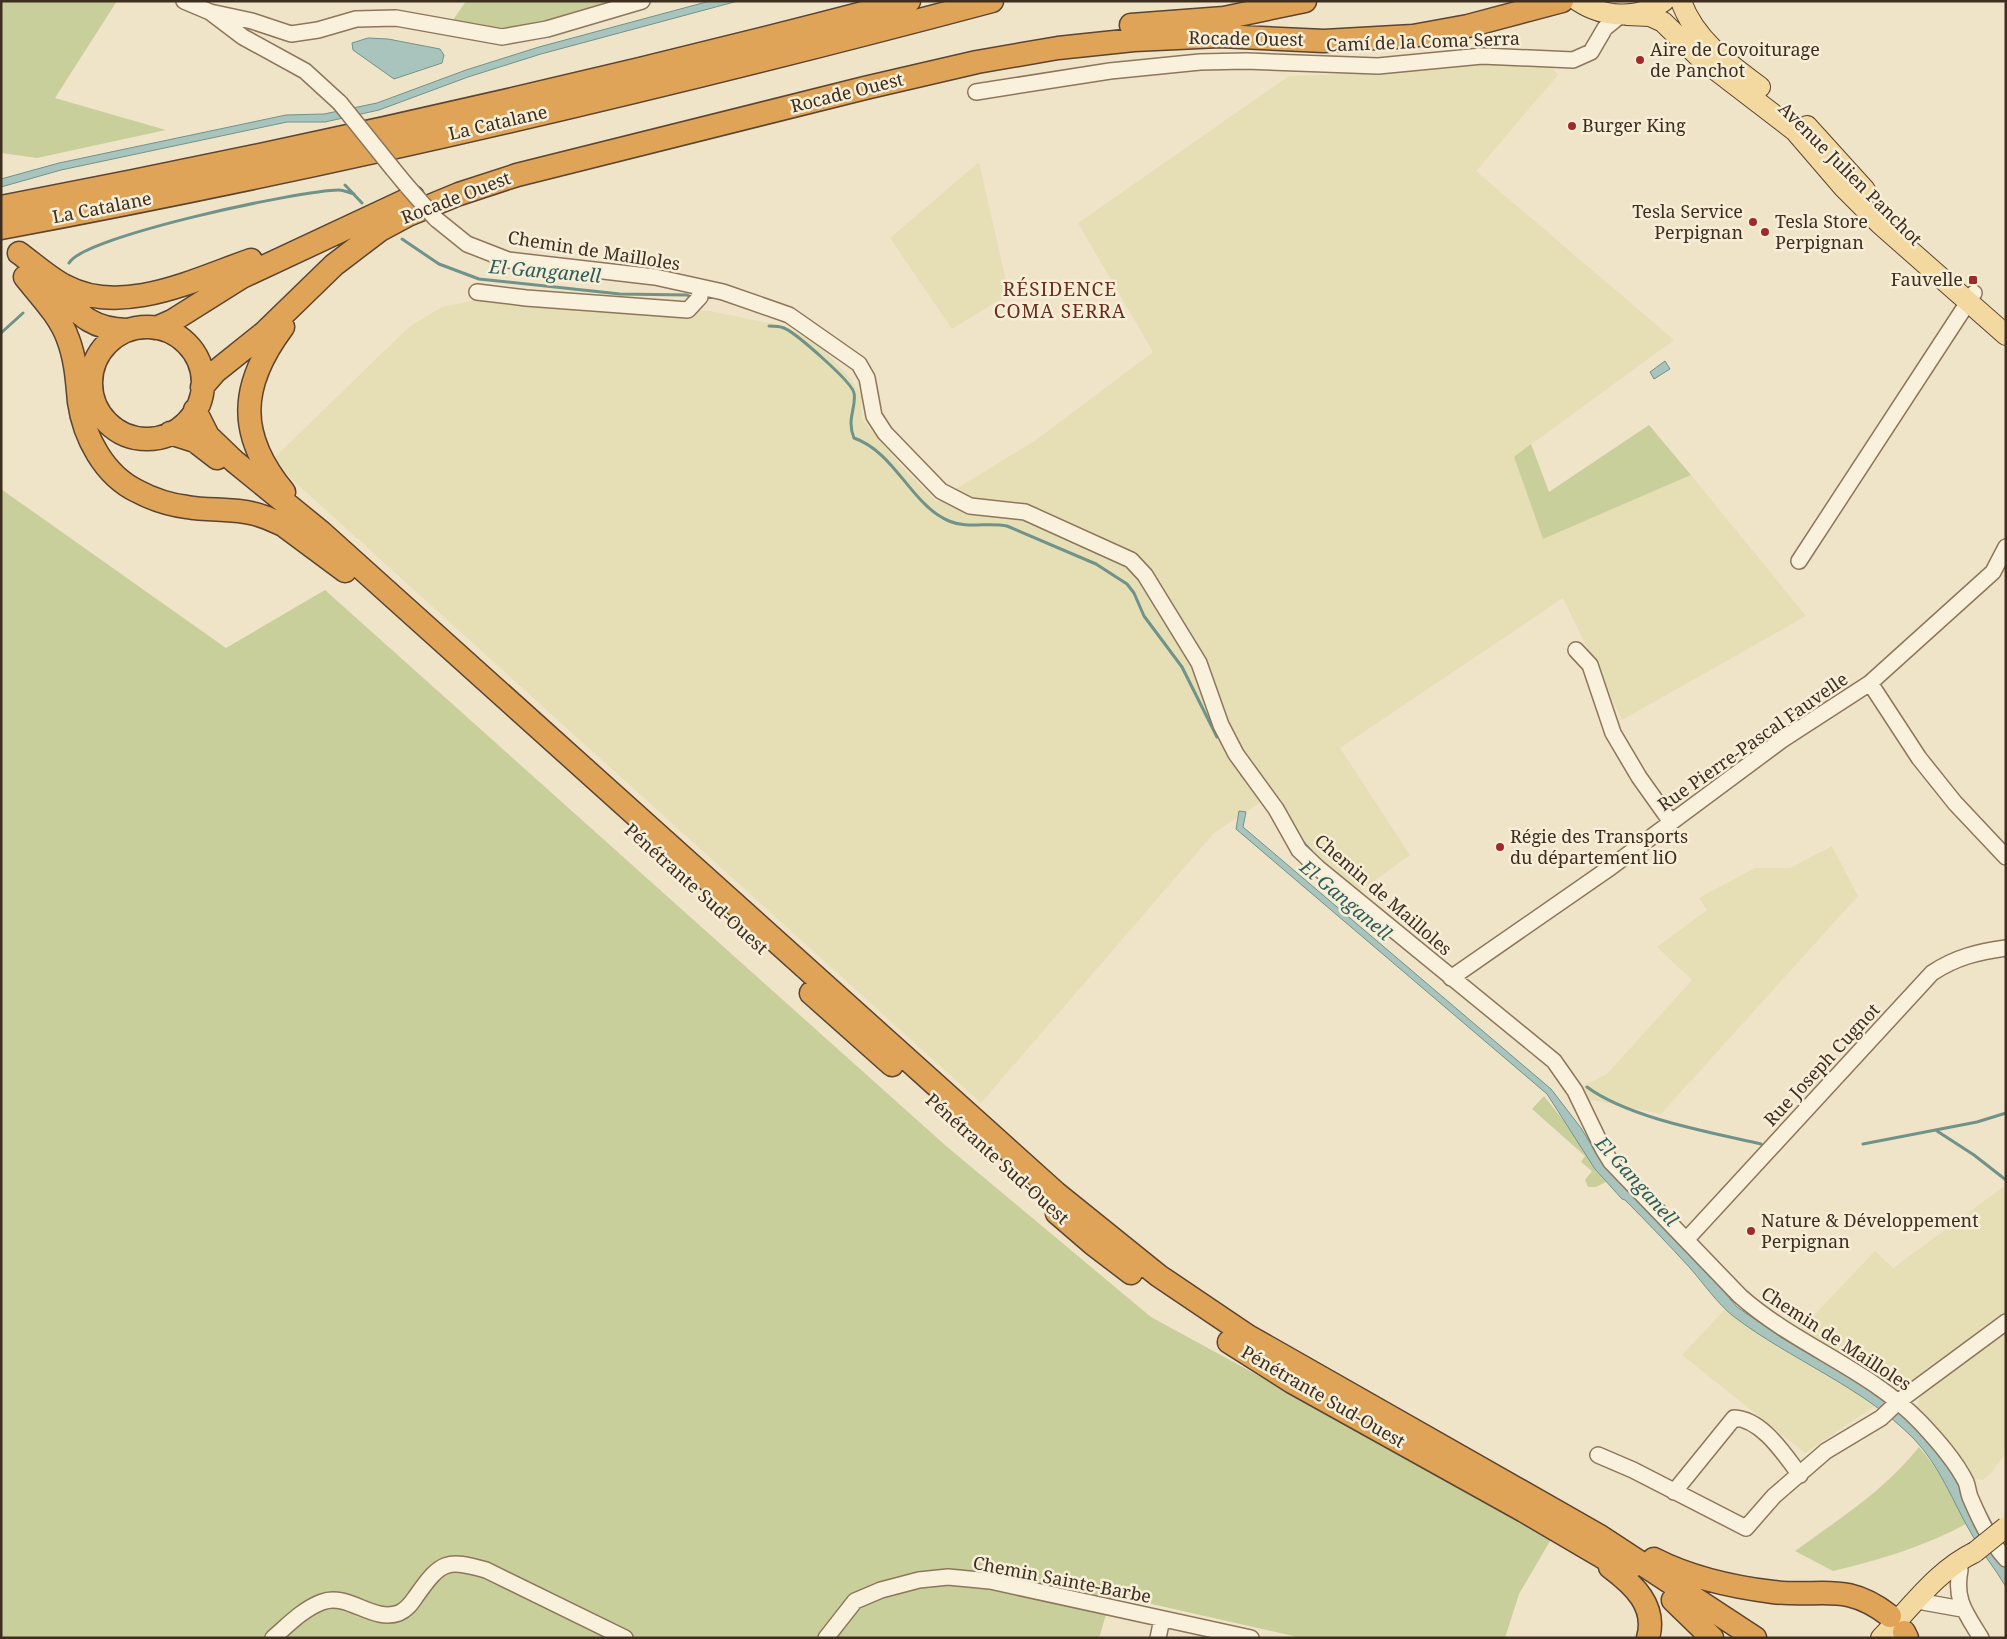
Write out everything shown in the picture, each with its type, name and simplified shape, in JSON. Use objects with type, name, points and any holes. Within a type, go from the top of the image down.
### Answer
[{"type":"highway","name":"La Catalane","points":[[1,207],[182,172],[524,97],[909,1]]},
{"type":"highway","name":"La Catalane","points":[[1,228],[186,192],[529,116],[718,71],[992,1]]},
{"type":"highway","name":"Rocade Ouest","points":[[156,328],[172,321],[242,276],[455,180],[509,163],[974,48],[1054,34],[1224,18],[1305,1]]},
{"type":"highway","name":"Rocade Ouest","points":[[202,386],[216,372],[265,332],[360,244],[380,230],[408,215],[459,194],[517,175],[977,62],[1058,48],[1134,40],[1220,36],[1324,41],[1412,36],[1468,26],[1562,1]]},
{"type":"highway","points":[[7,255],[84,294],[112,299],[128,298],[182,284],[350,226]]},
{"type":"highway","name":"Pénétrante Sud-Ouest","points":[[1,236],[7,255],[48,306],[67,336],[74,357],[86,429],[96,451],[123,482],[136,491],[165,503],[255,514],[283,525],[345,571]]},
{"type":"highway","name":"Pénétrante Sud-Ouest","points":[[7,255],[94,325],[108,330],[127,330]]},
{"type":"highway","name":"Pénétrante Sud-Ouest","points":[[25,277],[83,327],[95,361]]},
{"type":"highway","points":[[313,286],[269,345],[257,367],[249,418],[254,444],[267,471],[321,532]]},
{"type":"highway","name":"Rocade Ouest","points":[[156,328],[175,335],[190,348],[200,366],[202,386],[195,410],[184,423],[170,433],[159,437],[135,437],[113,427],[97,408],[92,391],[92,373],[95,361],[108,342],[127,330],[156,328]]},
{"type":"highway","points":[[195,410],[208,436],[234,461],[321,532]]},
{"type":"highway","name":"Pénétrante Sud-Ouest","points":[[170,433],[195,441],[212,454],[345,571],[1093,1244],[1176,1305],[1292,1382],[1564,1535],[1673,1600],[1733,1631]]},
{"type":"highway","name":"Pénétrante Sud-Ouest","points":[[321,532],[1056,1193],[1159,1276],[1248,1336],[1412,1431],[1598,1534],[1733,1631]]},
{"type":"highway","points":[[1598,1534],[1667,1566],[1709,1580],[1775,1592],[1844,1594],[1857,1597],[1876,1606],[1893,1633]]},
{"type":"highway","points":[[1564,1535],[1639,1591],[1647,1607],[1650,1620],[1648,1638]]},
{"type":"highway","points":[[1673,1600],[1712,1638]]},
{"type":"highway","points":[[1733,1631],[1754,1638]]},
{"type":"main road","points":[[1624,15],[1651,9],[1664,1]]},
{"type":"main road","name":"Avenue Julien Panchot","points":[[1681,1],[1686,15],[1698,32],[1718,54],[1815,133],[1882,208],[2006,335]]},
{"type":"main road","name":"Avenue Julien Panchot","points":[[1582,4],[1624,15],[1650,16],[1663,22],[1700,58],[1795,131],[1844,188],[1971,298],[2006,320]]},
{"type":"main road","points":[[1893,1633],[1926,1590],[1957,1560],[1975,1552],[2006,1527]]},
{"type":"main road","points":[[1893,1633],[1923,1602],[1969,1562],[1975,1552]]},
{"type":"street","name":"Chemin de Mailloles","points":[[184,1],[210,12],[243,37],[305,71],[340,103],[436,219],[467,244],[508,260],[655,277],[724,292],[789,315],[859,364],[867,378],[874,416],[885,433],[941,490],[959,502],[970,506],[1025,512],[1130,560],[1145,575],[1198,663],[1221,725],[1236,754],[1276,809],[1300,850],[1318,868],[1554,1061],[1574,1091],[1611,1162],[1740,1296],[1762,1316],[1897,1402],[1938,1442],[1967,1484],[1981,1520],[1998,1551],[2006,1559]]},
{"type":"street","points":[[210,12],[252,20],[291,34],[318,30],[356,19],[396,18],[502,37],[546,29],[642,1]]},
{"type":"street","points":[[1582,4],[1596,21],[1598,30],[1596,44]]},
{"type":"street","name":"Camí de la Coma Serra","points":[[976,92],[1110,70],[1200,62],[1378,66],[1463,56],[1573,60],[1589,53],[1605,28],[1624,15]]},
{"type":"street","points":[[477,292],[526,298],[688,310],[700,297],[699,287]]},
{"type":"street","points":[[1799,561],[1971,298]]},
{"type":"street","name":"Rue Pierre-Pascal Fauvelle","points":[[1451,978],[1611,867],[1782,740],[1870,683],[1993,572],[2006,547]]},
{"type":"street","points":[[1576,650],[1590,666],[1613,734],[1638,777],[1671,822]]},
{"type":"street","points":[[1870,683],[1918,758],[1954,803],[2006,856]]},
{"type":"street","name":"Rue Joseph Cugnot","points":[[1686,1240],[1932,973],[1950,961],[1965,955],[2006,948]]},
{"type":"street","points":[[1598,1455],[1634,1470],[1746,1528],[1774,1496],[1826,1451],[1881,1418],[1897,1402],[2006,1322]]},
{"type":"street","points":[[1674,1492],[1734,1418],[1741,1418],[1760,1430],[1779,1447],[1800,1474]]},
{"type":"street","points":[[273,1638],[306,1610],[323,1601],[341,1600],[384,1616],[398,1613],[409,1607],[429,1577],[440,1566],[452,1564],[467,1565],[486,1570],[625,1638]]},
{"type":"street","points":[[1960,1570],[1957,1586],[1962,1609],[1981,1638]]},
{"type":"street","name":"Chemin Sainte-Barbe","points":[[826,1638],[856,1601],[881,1590],[918,1580],[948,1577],[990,1581],[1251,1638]]},
{"type":"street","points":[[1923,1602],[1962,1609]]},
{"type":"street","points":[[1158,1638],[1162,1619]]},
{"type":"shaded area","points":[[1472,62],[1549,64],[1558,75],[1476,171],[1674,340],[1514,457],[1543,539],[1691,475],[1806,616],[1622,720],[1563,598],[1340,748],[1410,855],[1356,894],[1303,847],[1255,775],[1148,573],[1093,538],[971,502],[951,492],[1036,440],[1153,352],[1078,223],[1289,76],[1347,74]]},
{"type":"shaded area","points":[[979,162],[1009,294],[952,329],[890,238]]},
{"type":"shaded area","points":[[481,299],[528,303],[710,311],[784,326],[821,347],[851,379],[861,395],[862,419],[903,468],[937,502],[944,497],[1024,516],[1128,563],[1195,665],[1264,800],[1214,833],[981,1103],[286,474],[275,457],[409,327],[442,307]]},
{"type":"shaded area","points":[[1832,846],[1858,896],[1661,1114],[1592,1100],[1586,1103],[1579,1088],[1607,1074],[1692,980],[1657,947],[1707,910],[1699,898],[1755,868],[1790,868]]},
{"type":"shaded area","points":[[2006,1185],[2006,1314],[1910,1385],[1899,1388],[1798,1332],[1875,1251],[1893,1268]]},
{"type":"shaded area","points":[[1726,1308],[1777,1347],[1853,1390],[1875,1406],[1805,1453],[1682,1355]]},
{"type":"shaded area","points":[[2006,1332],[2006,1453],[1983,1480],[1966,1477],[1917,1407],[1920,1396]]},
{"type":"green space","points":[[1,1],[117,1],[55,98],[166,130],[37,158],[1,153]]},
{"type":"green space","points":[[466,1],[620,1],[526,27],[495,29],[453,20]]},
{"type":"green space","points":[[1649,425],[1691,475],[1543,539],[1514,457],[1531,444],[1549,492]]},
{"type":"green space","points":[[1,489],[226,648],[325,590],[945,1145],[1151,1317],[1553,1536],[1519,1594],[1505,1638],[1302,1638],[1112,1595],[1099,1638],[1,1638]]},
{"type":"green space","points":[[1544,1096],[1574,1134],[1595,1169],[1606,1182],[1596,1187],[1588,1187],[1585,1180],[1592,1171],[1581,1162],[1585,1156],[1532,1109]]},
{"type":"green space","points":[[1919,1447],[1945,1484],[1966,1524],[1934,1540],[1901,1552],[1833,1571],[1795,1551],[1876,1490],[1906,1463]]},
{"type":"water","points":[[710,1],[738,1],[541,54],[468,77],[379,110],[325,122],[287,122],[61,170],[1,187],[1,179],[59,163],[286,115],[324,114],[377,103],[466,70],[539,47]]},
{"type":"water","points":[[368,38],[388,39],[440,49],[444,55],[442,63],[394,79],[353,50],[352,43]]},
{"type":"water","points":[[1665,361],[1670,369],[1654,379],[1650,372]]},
{"type":"water","points":[[1239,811],[1246,812],[1243,827],[1551,1089],[1581,1128],[1602,1163],[1690,1252],[1737,1307],[1782,1338],[1859,1381],[1900,1410],[1941,1456],[1965,1496],[2006,1565],[2006,1587],[1975,1540],[1939,1472],[1914,1439],[1894,1420],[1872,1404],[1779,1347],[1727,1311],[1690,1268],[1595,1169],[1547,1094],[1236,829]]},
{"type":"waterway","name":"El Ganganell","points":[[345,185],[362,203]]},
{"type":"waterway","points":[[69,263],[83,252],[112,240],[196,216],[317,192],[343,190],[354,194]]},
{"type":"waterway","name":"El Ganganell","points":[[402,239],[439,264],[479,279],[620,294],[687,295],[693,298]]},
{"type":"waterway","points":[[1,333],[23,313]]},
{"type":"waterway","name":"El Ganganell","points":[[769,326],[782,327],[800,339],[844,379],[851,387],[855,398],[851,419],[854,438],[868,445],[881,455],[924,503],[936,513],[949,521],[963,525],[1007,526],[1096,564],[1127,584],[1134,593],[1144,616],[1182,667],[1217,737]]},
{"type":"waterway","points":[[1242,775],[1247,781]]},
{"type":"waterway","points":[[1300,839],[1311,851]]},
{"type":"waterway","points":[[1357,891],[1393,920]]},
{"type":"waterway","points":[[1587,1087],[1604,1098],[1670,1123],[1761,1144]]},
{"type":"waterway","points":[[1863,1144],[1977,1122],[2006,1113]]},
{"type":"waterway","points":[[1937,1131],[1974,1155],[2006,1180]]},
{"type":"place","name":"Aire de Covoiturage de Panchot","points":[[1640,60]]},
{"type":"place","name":"Burger King","points":[[1572,126]]},
{"type":"place","name":"Tesla Service Perpignan","points":[[1753,222]]},
{"type":"place","name":"Tesla Store Perpignan","points":[[1765,232]]},
{"type":"place","name":"Fauvelle","points":[[1973,280]]},
{"type":"place","name":"Régie des Transports du département liO","points":[[1500,847]]},
{"type":"place","name":"Nature & Développement Perpignan","points":[[1751,1231]]},
{"type":"district","name":"RÉSIDENCE COMA SERRA","points":[[1060,300]]}]
